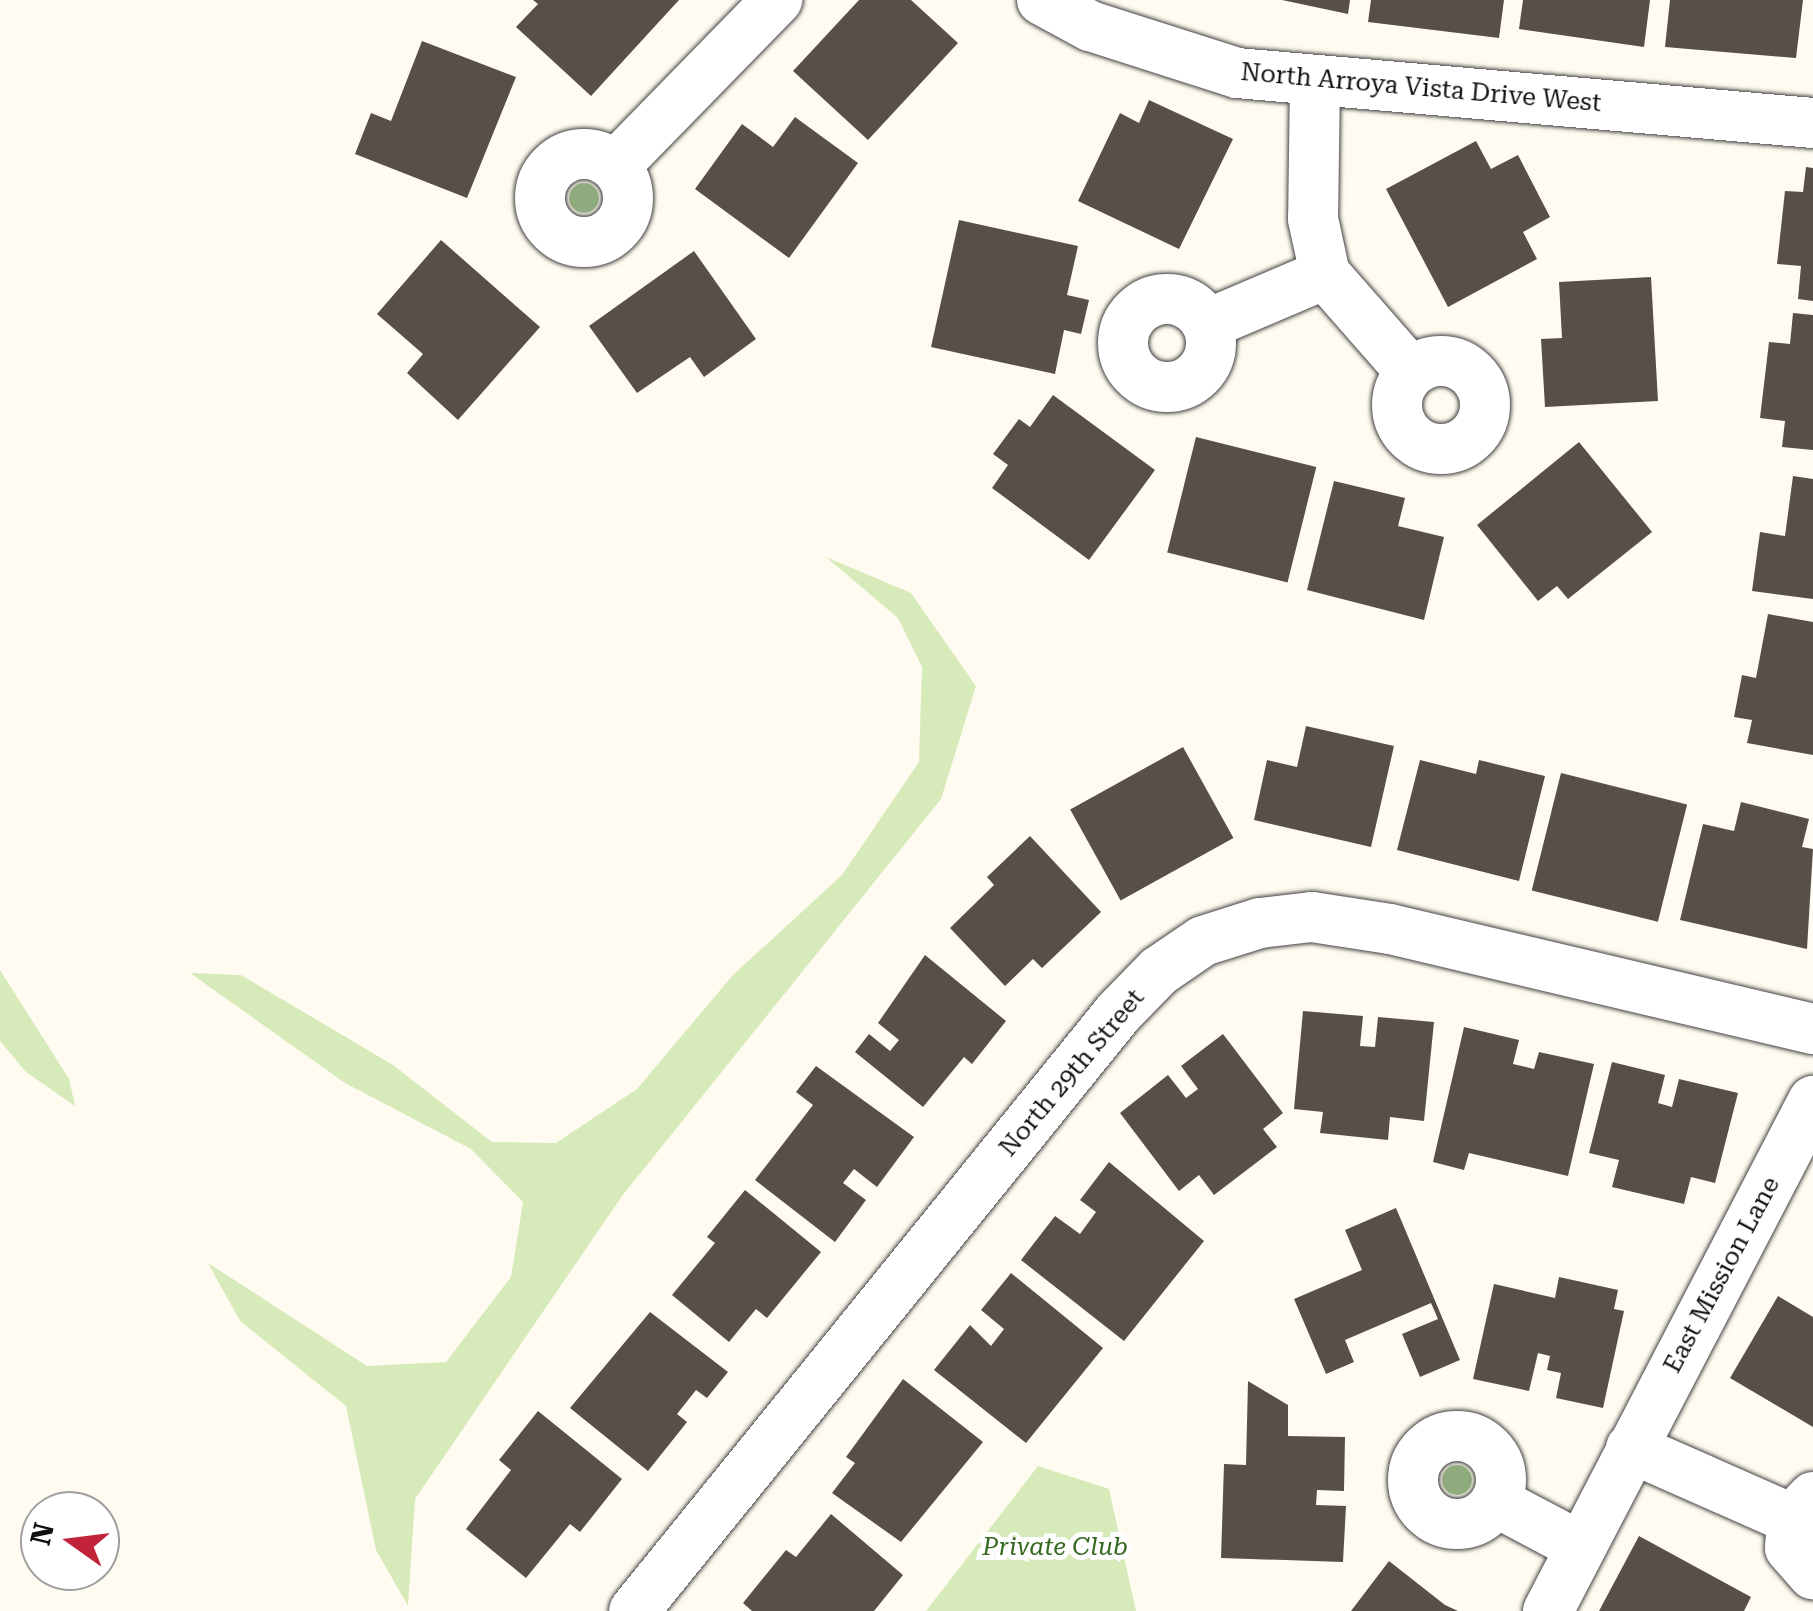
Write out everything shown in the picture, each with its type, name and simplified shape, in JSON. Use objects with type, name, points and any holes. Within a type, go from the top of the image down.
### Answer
[{"type":"street","points":[[616,165],[777,0]]},
{"type":"street","name":"North Arroya Vista Drive West","points":[[1042,0],[1090,26],[1238,73],[1813,123]]},
{"type":"street","points":[[1315,81],[1313,220],[1324,274],[1410,371]]},
{"type":"street","points":[[1208,324],[1324,274]]},
{"type":"street","name":"North 29th Street","points":[[634,1611],[1118,1013],[1159,971],[1203,941],[1260,923],[1312,917],[1390,929],[1813,1029]]},
{"type":"street","name":"East Mission Lane","points":[[1548,1611],[1813,1101]]},
{"type":"street","points":[[1630,1448],[1802,1508],[1790,1548],[1813,1574]]},
{"type":"street","points":[[1496,1502],[1581,1547]]},
{"type":"green space","points":[[826,557],[911,593],[976,686],[941,799],[622,1196],[415,1499],[408,1606],[376,1550],[346,1406],[240,1321],[208,1263],[367,1366],[446,1362],[511,1277],[523,1202],[471,1149],[345,1083],[190,973],[241,975],[393,1065],[492,1142],[556,1143],[637,1089],[733,975],[842,875],[919,762],[922,667],[898,618]]},
{"type":"green space","points":[[0,970],[69,1079],[75,1106],[26,1072],[0,1041]]},
{"type":"green space","name":"Private Club","points":[[1038,1466],[1109,1489],[1136,1611],[926,1611]]},
{"type":"building","points":[[533,0],[679,0],[591,96],[516,27],[538,4]]},
{"type":"building","points":[[859,0],[911,0],[958,43],[868,140],[793,71]]},
{"type":"building","points":[[1282,0],[1350,0],[1348,14]]},
{"type":"building","points":[[1371,0],[1504,0],[1499,38],[1368,22]]},
{"type":"building","points":[[1523,0],[1650,0],[1644,47],[1519,29]]},
{"type":"building","points":[[1670,0],[1803,0],[1796,58],[1665,47]]},
{"type":"building","points":[[422,41],[516,77],[467,198],[355,154],[371,113],[391,121]]},
{"type":"building","points":[[1149,100],[1233,139],[1179,249],[1078,201],[1120,113],[1139,123]]},
{"type":"building","points":[[795,117],[858,163],[789,258],[695,189],[742,124],[773,147]]},
{"type":"building","points":[[1476,141],[1491,169],[1518,155],[1550,217],[1523,232],[1537,259],[1448,307],[1386,189]]},
{"type":"building","points":[[1806,167],[1813,168],[1813,301],[1798,299],[1801,266],[1777,264],[1785,191],[1803,192]]},
{"type":"building","points":[[959,220],[1078,246],[1067,295],[1089,300],[1081,334],[1064,330],[1055,374],[931,347]]},
{"type":"building","points":[[441,240],[540,327],[458,420],[407,373],[423,354],[377,314]]},
{"type":"building","points":[[694,251],[756,339],[704,377],[690,357],[637,393],[589,326]]},
{"type":"building","points":[[1651,277],[1658,401],[1545,407],[1541,339],[1562,338],[1559,282]]},
{"type":"building","points":[[1793,313],[1813,315],[1813,450],[1782,447],[1785,421],[1760,418],[1769,342],[1790,344]]},
{"type":"building","points":[[1053,395],[1155,470],[1089,560],[992,488],[1008,465],[993,454],[1019,419],[1030,427]]},
{"type":"building","points":[[1196,437],[1316,467],[1288,582],[1167,552]]},
{"type":"building","points":[[1579,442],[1652,532],[1568,599],[1557,586],[1538,601],[1477,525]]},
{"type":"building","points":[[1793,476],[1813,479],[1813,599],[1752,591],[1760,532],[1785,536]]},
{"type":"building","points":[[1334,481],[1405,498],[1398,526],[1444,537],[1424,620],[1307,590]]},
{"type":"building","points":[[1768,614],[1813,622],[1813,755],[1747,743],[1752,720],[1734,717],[1742,675],[1756,678]]},
{"type":"building","points":[[1306,726],[1394,746],[1371,847],[1254,820],[1267,760],[1297,767]]},
{"type":"building","points":[[1183,747],[1233,838],[1121,901],[1070,810]]},
{"type":"building","points":[[1420,760],[1476,774],[1479,760],[1545,776],[1519,881],[1397,850]]},
{"type":"building","points":[[1561,773],[1687,804],[1658,922],[1532,890]]},
{"type":"building","points":[[1741,802],[1809,819],[1802,847],[1813,849],[1807,949],[1680,920],[1703,824],[1734,831]]},
{"type":"building","points":[[1030,836],[1101,912],[1042,968],[1033,959],[1005,986],[950,928],[994,885],[987,877]]},
{"type":"building","points":[[925,955],[1006,1021],[972,1064],[964,1057],[923,1107],[855,1052],[869,1034],[890,1051],[899,1040],[878,1023]]},
{"type":"building","points":[[1303,1011],[1363,1016],[1360,1046],[1375,1047],[1378,1017],[1434,1022],[1424,1121],[1390,1117],[1388,1140],[1320,1133],[1323,1112],[1294,1109]]},
{"type":"building","points":[[1464,1027],[1519,1040],[1513,1064],[1534,1069],[1539,1052],[1594,1064],[1568,1176],[1469,1153],[1464,1170],[1433,1162]]},
{"type":"building","points":[[1223,1034],[1283,1113],[1263,1129],[1277,1147],[1214,1195],[1199,1175],[1179,1191],[1120,1113],[1168,1075],[1186,1098],[1198,1089],[1181,1066]]},
{"type":"building","points":[[1612,1062],[1665,1075],[1658,1103],[1672,1107],[1679,1079],[1738,1093],[1715,1183],[1691,1177],[1684,1204],[1612,1187],[1619,1160],[1589,1153]]},
{"type":"building","points":[[816,1066],[914,1137],[877,1187],[854,1169],[843,1183],[866,1200],[835,1242],[755,1180],[813,1105],[796,1092]]},
{"type":"building","points":[[1109,1162],[1204,1241],[1124,1341],[1021,1260],[1055,1216],[1080,1234],[1096,1212],[1080,1200]]},
{"type":"building","points":[[745,1190],[821,1252],[767,1318],[756,1309],[729,1342],[672,1295],[715,1243],[707,1237]]},
{"type":"building","points":[[1396,1208],[1460,1360],[1420,1377],[1402,1334],[1438,1319],[1431,1303],[1345,1340],[1354,1362],[1326,1374],[1294,1299],[1362,1270],[1345,1230]]},
{"type":"building","points":[[1011,1273],[1103,1348],[1026,1443],[934,1370],[970,1325],[991,1346],[1004,1329],[981,1310]]},
{"type":"building","points":[[1559,1277],[1618,1290],[1614,1309],[1624,1311],[1603,1408],[1556,1398],[1561,1373],[1547,1370],[1550,1356],[1538,1353],[1529,1391],[1473,1379],[1494,1284],[1555,1298]]},
{"type":"building","points":[[1778,1296],[1813,1317],[1813,1427],[1730,1378]]},
{"type":"building","points":[[650,1312],[728,1372],[707,1398],[696,1390],[677,1414],[687,1422],[648,1471],[570,1408]]},
{"type":"building","points":[[903,1379],[983,1442],[901,1542],[832,1493],[855,1463],[846,1457]]},
{"type":"building","points":[[1248,1381],[1288,1405],[1288,1436],[1345,1437],[1344,1491],[1317,1490],[1316,1505],[1346,1506],[1343,1562],[1221,1558],[1224,1464],[1246,1465]]},
{"type":"building","points":[[538,1411],[622,1479],[580,1532],[570,1524],[526,1578],[466,1529],[511,1470],[499,1460]]},
{"type":"building","points":[[831,1514],[903,1575],[874,1611],[752,1611],[743,1603],[786,1550],[796,1557]]},
{"type":"building","points":[[1639,1536],[1751,1597],[1744,1611],[1599,1611]]},
{"type":"building","points":[[1389,1561],[1445,1605],[1458,1611],[1351,1611]]}]
